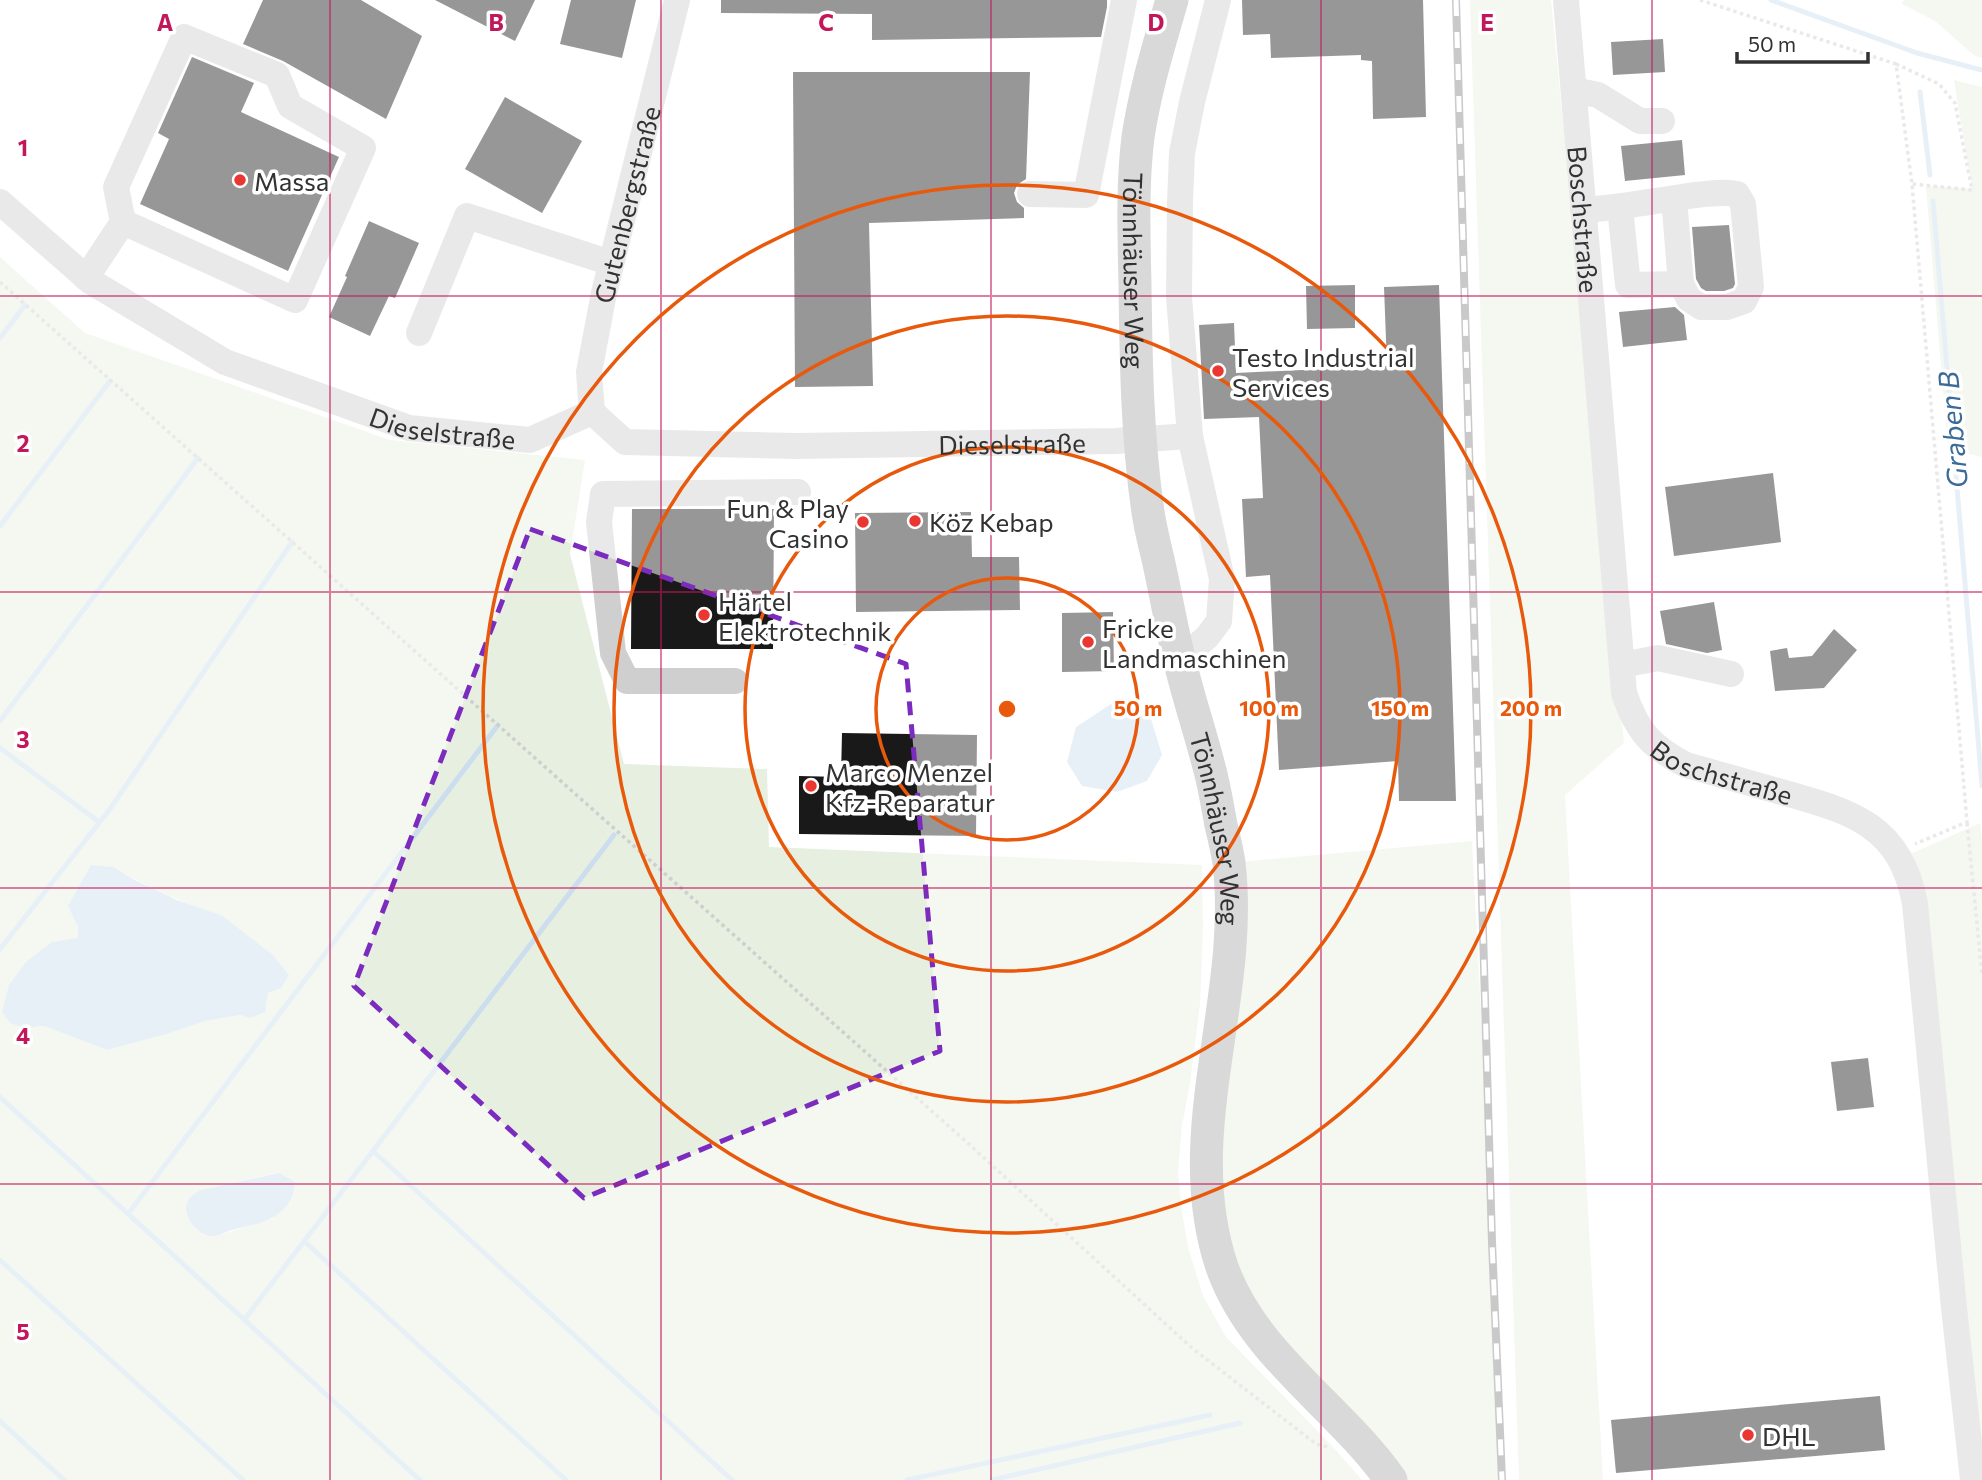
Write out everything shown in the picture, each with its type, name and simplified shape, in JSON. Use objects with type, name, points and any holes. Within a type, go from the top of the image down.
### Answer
[{"type":"main road","name":"Tönnhäuser Weg","points":[[1172,0],[1150,73],[1138,138],[1134,226],[1140,440],[1148,513],[1180,661],[1210,769],[1229,863],[1231,932],[1209,1103],[1207,1141],[1206,1179],[1210,1226],[1224,1271],[1245,1313],[1266,1345],[1374,1456],[1391,1480]]},
{"type":"street","name":"Gutenbergstraße","points":[[592,412],[589,372],[611,263],[677,0]]},
{"type":"street","points":[[1030,194],[1086,195],[1124,0]]},
{"type":"street","points":[[1180,661],[1208,637],[1219,621],[1222,579],[1190,436],[1179,296],[1182,153],[1217,0]]},
{"type":"street","name":"Boschstraße","points":[[1566,0],[1625,693],[1632,715],[1642,732],[1670,756],[1686,765],[1826,804],[1849,813],[1873,827],[1885,838],[1905,869],[1915,904],[1973,1480]]},
{"type":"street","points":[[86,278],[123,222],[116,187],[184,37],[277,75],[290,106],[363,148],[295,300],[123,222]]},
{"type":"street","points":[[1574,90],[1598,95],[1640,121],[1662,121]]},
{"type":"street","points":[[1583,210],[1620,207],[1674,198],[1726,192],[1737,194],[1742,205],[1751,287],[1744,301],[1727,307],[1701,307],[1689,299],[1681,284],[1674,198]]},
{"type":"street","name":"Dieselstraße","points":[[0,202],[86,278],[225,362],[409,428],[530,440],[592,412],[625,442],[796,446],[1140,440],[1190,436]]},
{"type":"street","points":[[1620,207],[1628,285],[1681,284]]},
{"type":"street","points":[[419,333],[467,216],[611,263]]},
{"type":"street","points":[[735,681],[627,681],[613,653],[599,522],[603,494],[798,492]]},
{"type":"street","points":[[1622,665],[1658,657],[1731,674]]},
{"type":"path","points":[[1700,0],[1896,64],[1939,84],[1955,103],[1972,190],[1912,184]]},
{"type":"path","points":[[1896,64],[1912,184],[1982,974]]},
{"type":"path","points":[[0,282],[971,1146],[1192,1348],[1316,1444]]},
{"type":"path","points":[[1895,852],[1967,822]]},
{"type":"highlighted area","points":[[530,529],[906,664],[940,1051],[584,1198],[354,986]]},
{"type":"green space","points":[[1470,0],[1551,0],[1624,743],[1565,795],[1603,1480],[1519,1480]]},
{"type":"green space","points":[[1904,0],[1982,0],[1982,58],[1975,56],[1935,21],[1902,4]]},
{"type":"green space","points":[[1954,80],[1982,87],[1982,457],[1948,449],[1926,187],[1972,189]]},
{"type":"green space","points":[[0,257],[85,333],[390,440],[585,460],[570,554],[624,764],[767,769],[769,847],[1202,865],[1200,1004],[1178,1171],[1188,1247],[1203,1296],[1226,1337],[1362,1480],[0,1480]],"holes":[[[114,867],[166,894],[221,915],[268,992],[266,1005],[250,1018],[240,1015],[206,1021],[107,1050],[44,1026],[24,1028],[52,942],[78,939],[79,927]],[[278,1173],[273,1218],[220,1235],[200,1190]]]},
{"type":"green space","points":[[1980,823],[1982,842],[1982,1459],[1906,856]]},
{"type":"green space","points":[[1472,841],[1505,1480],[1401,1480],[1275,1344],[1219,1225],[1238,862]]},
{"type":"water","points":[[1111,704],[1151,719],[1162,755],[1147,781],[1117,792],[1082,786],[1067,762],[1076,727]]},
{"type":"water","points":[[91,865],[114,867],[177,900],[221,915],[273,955],[289,975],[281,988],[268,993],[265,1012],[250,1018],[240,1015],[206,1021],[107,1050],[44,1026],[24,1028],[10,1023],[2,1012],[9,985],[26,962],[52,942],[78,938],[78,927],[68,906]]},
{"type":"water","points":[[279,1173],[295,1182],[288,1204],[274,1217],[212,1236],[201,1232],[189,1218],[186,1206],[200,1190]]},
{"type":"building","points":[[263,0],[361,0],[422,36],[386,119],[283,61],[243,44]]},
{"type":"building","points":[[435,0],[535,0],[515,41]]},
{"type":"building","points":[[571,0],[636,0],[622,58],[560,44]]},
{"type":"building","points":[[721,0],[1107,0],[1107,7],[1101,37],[872,40],[872,14],[721,13]]},
{"type":"building","points":[[1242,0],[1423,0],[1426,117],[1373,119],[1372,61],[1361,60],[1361,55],[1271,58],[1270,34],[1243,35]]},
{"type":"building","points":[[1663,39],[1665,72],[1613,75],[1611,42]]},
{"type":"building","name":"Massa","points":[[192,57],[254,83],[241,112],[339,157],[288,271],[140,204],[169,139],[158,133]]},
{"type":"building","points":[[793,72],[1030,72],[1026,179],[1017,185],[1014,193],[1017,202],[1024,208],[1024,218],[869,223],[873,386],[795,387]]},
{"type":"building","points":[[505,97],[582,141],[542,213],[465,169]]},
{"type":"building","points":[[1682,140],[1685,175],[1625,181],[1621,146]]},
{"type":"building","points":[[369,221],[419,243],[395,298],[389,296],[370,336],[329,317]]},
{"type":"building","points":[[1729,225],[1735,284],[1733,288],[1724,291],[1706,291],[1696,279],[1692,227]]},
{"type":"building","points":[[1355,285],[1355,328],[1307,329],[1306,286]]},
{"type":"building","points":[[1439,285],[1456,801],[1399,801],[1398,761],[1279,770],[1270,575],[1246,577],[1242,499],[1263,498],[1259,417],[1204,419],[1199,325],[1234,323],[1236,373],[1387,366],[1384,287]]},
{"type":"building","points":[[1675,307],[1684,315],[1687,340],[1623,347],[1619,312]]},
{"type":"building","points":[[1773,473],[1781,542],[1674,556],[1665,487]]},
{"type":"building","points":[[632,509],[774,509],[773,649],[631,649]]},
{"type":"building","points":[[971,512],[972,557],[1019,557],[1020,610],[856,612],[855,513]]},
{"type":"building","points":[[1714,602],[1722,650],[1707,653],[1666,644],[1660,611]]},
{"type":"building","name":"Fricke Landmaschinen","points":[[1113,612],[1114,671],[1062,672],[1062,613]]},
{"type":"building","points":[[1834,629],[1857,650],[1824,688],[1775,691],[1770,651],[1787,648],[1789,658],[1812,656]]},
{"type":"building","points":[[842,733],[977,735],[976,836],[799,834],[799,776],[841,777]]},
{"type":"building","points":[[1868,1058],[1874,1107],[1837,1111],[1831,1062]]},
{"type":"building","name":"DHL","points":[[1880,1396],[1885,1450],[1616,1473],[1611,1420]]},
{"type":"waterway","points":[[1771,0],[1917,53],[1982,70]]},
{"type":"waterway","name":"Graben B","points":[[1920,92],[1930,175]]},
{"type":"waterway","name":"Graben B","points":[[1933,201],[1982,786]]},
{"type":"waterway","points":[[0,338],[25,305]]},
{"type":"waterway","points":[[0,526],[110,381]]},
{"type":"waterway","points":[[0,721],[198,458]]},
{"type":"waterway","points":[[0,949],[110,809],[292,542]]},
{"type":"waterway","points":[[128,1214],[498,725]]},
{"type":"waterway","points":[[0,748],[99,822]]},
{"type":"waterway","points":[[244,1320],[614,835]]},
{"type":"waterway","points":[[0,1097],[420,1480]]},
{"type":"waterway","points":[[373,1151],[732,1480]]},
{"type":"waterway","points":[[304,1241],[566,1480]]},
{"type":"waterway","points":[[0,1260],[243,1480]]},
{"type":"waterway","points":[[907,1480],[1210,1415]]},
{"type":"waterway","points":[[0,1421],[64,1480]]},
{"type":"waterway","points":[[992,1480],[1240,1423]]},
{"type":"railway","points":[[1456,0],[1492,1242],[1502,1480]]},
{"type":"place","name":"Massa","points":[[240,180]]},
{"type":"place","name":"Testo Industrial Services","points":[[1218,371]]},
{"type":"place","name":"Köz Kebap","points":[[915,521]]},
{"type":"place","name":"Fun & Play Casino","points":[[863,522]]},
{"type":"place","name":"Härtel Elektrotechnik","points":[[704,615]]},
{"type":"place","name":"Fricke Landmaschinen","points":[[1088,642]]},
{"type":"place","name":"Marco Menzel Kfz-Reparatur","points":[[811,786]]},
{"type":"place","name":"DHL","points":[[1748,1435]]}]
